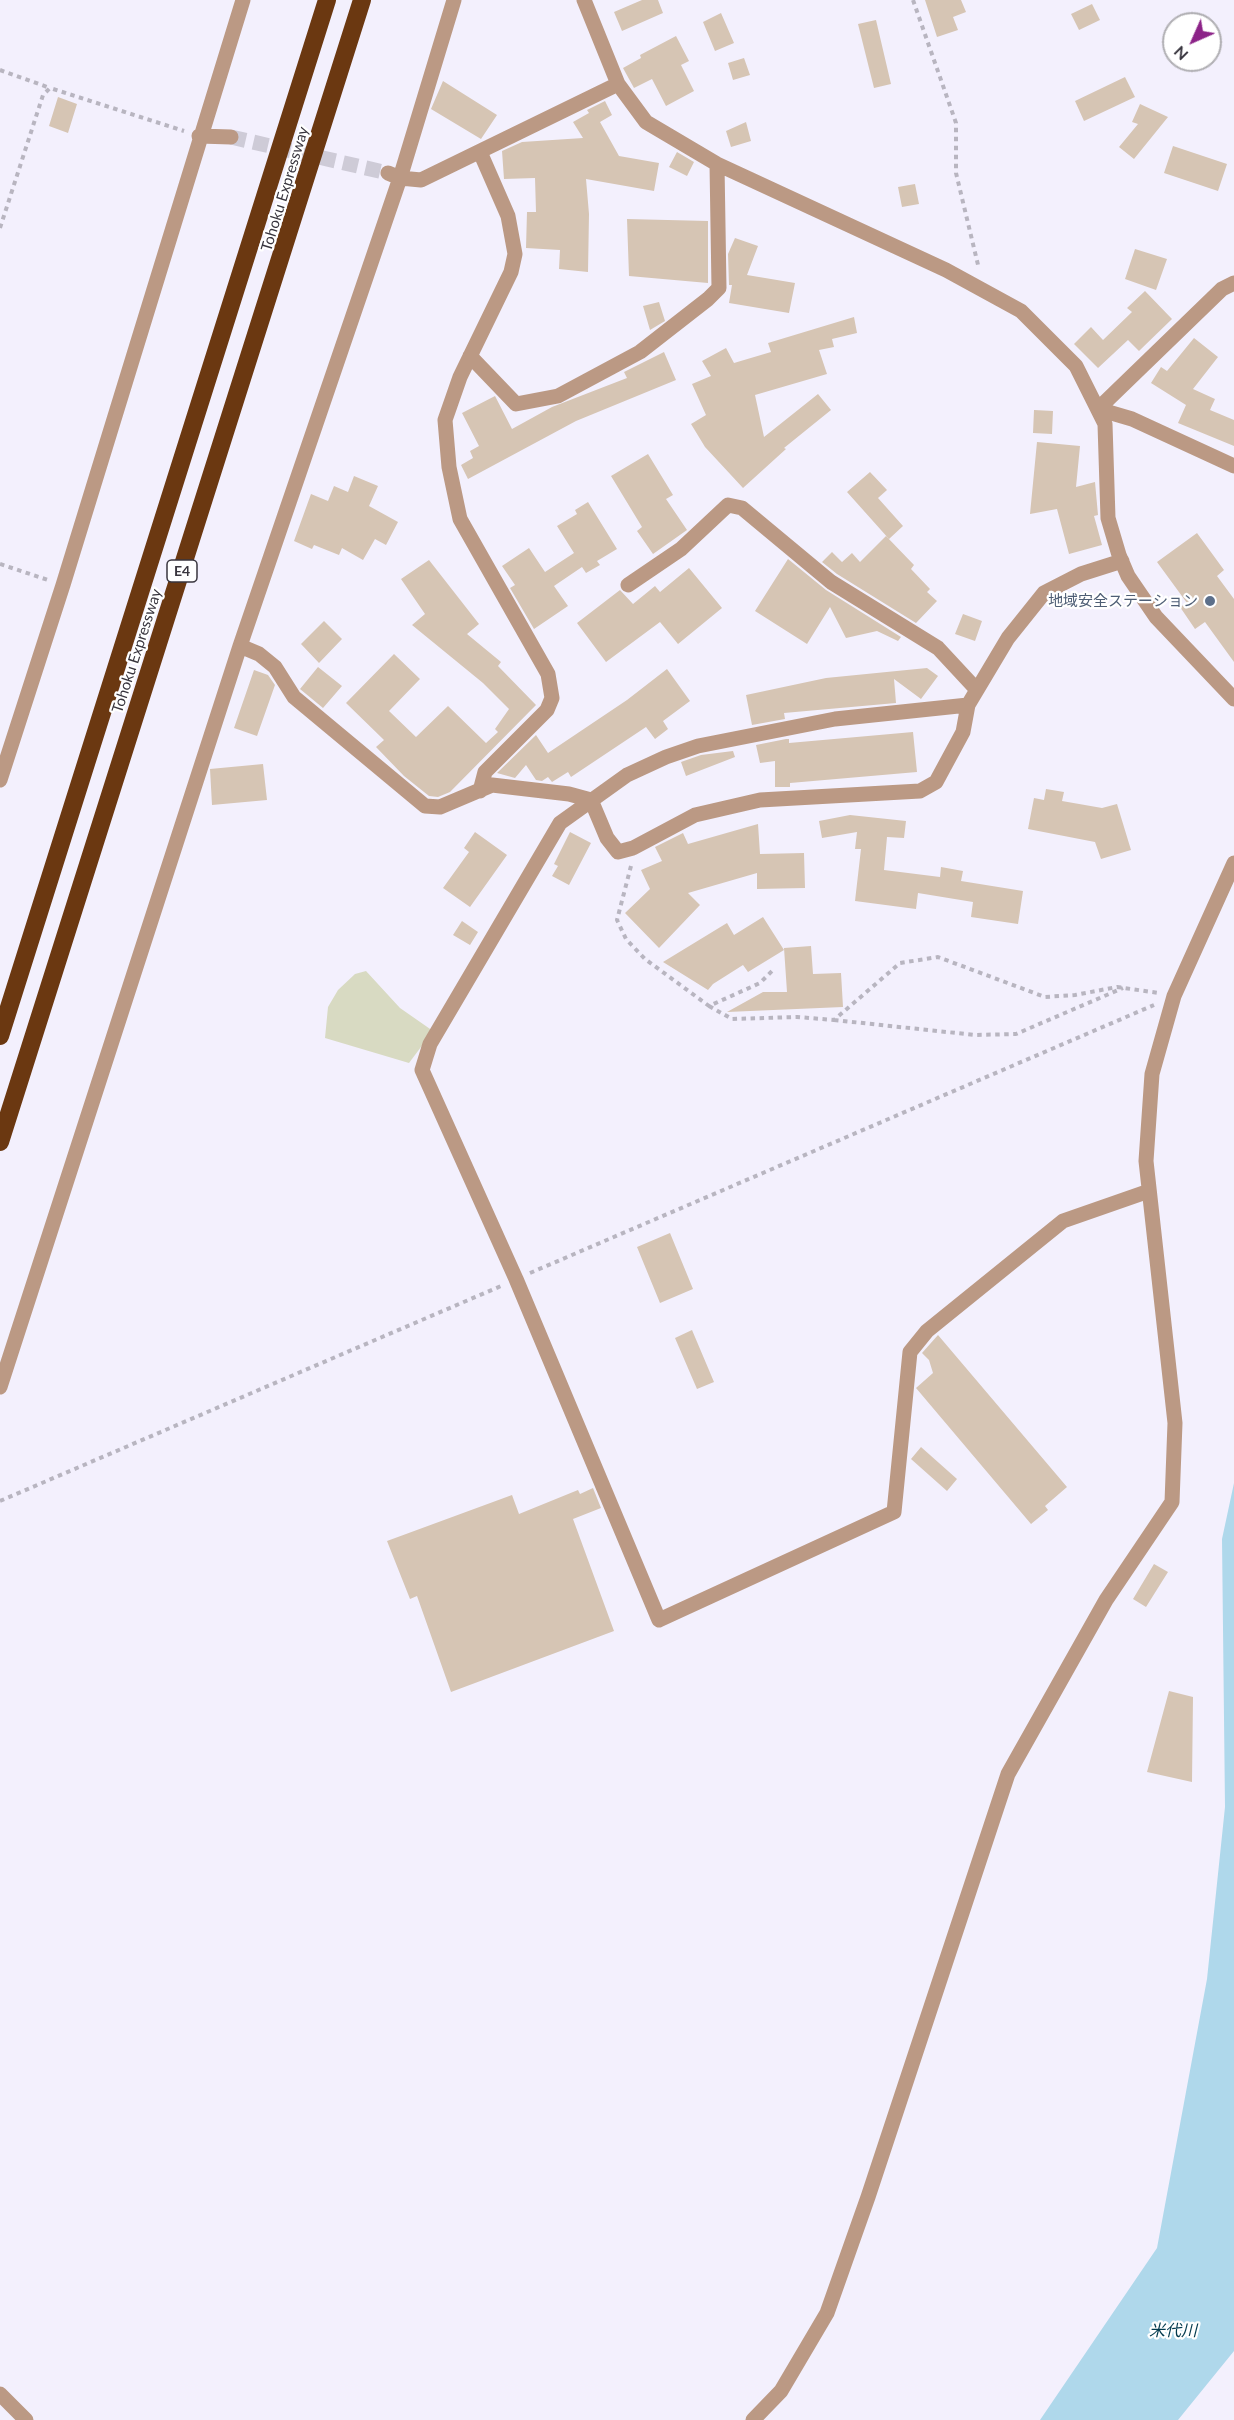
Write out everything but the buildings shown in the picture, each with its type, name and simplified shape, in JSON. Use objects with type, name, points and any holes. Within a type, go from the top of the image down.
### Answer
[{"type":"highway","name":"Tohoku Expressway","points":[[0,1036],[327,0]]},
{"type":"highway","name":"Tohoku Expressway","points":[[0,1142],[362,0]]},
{"type":"street","points":[[0,780],[63,585],[199,136],[243,0]]},
{"type":"street","points":[[0,1387],[6,1349],[454,0]]},
{"type":"street","points":[[584,0],[618,84],[646,123],[717,164],[946,270],[984,290],[1021,311],[1076,366],[1106,424],[1108,518],[1122,561],[1156,617],[1234,699]]},
{"type":"street","points":[[394,176],[421,180],[618,84]]},
{"type":"street","points":[[199,136],[231,137]]},
{"type":"street","points":[[480,152],[508,216],[515,254],[511,272],[470,357],[445,420],[449,466],[460,519],[548,674],[552,698],[547,710],[485,772],[480,791]]},
{"type":"street","points":[[470,357],[516,404],[558,396],[640,352],[708,299],[720,288],[717,164]]},
{"type":"street","points":[[1098,409],[1221,289],[1234,283]]},
{"type":"street","points":[[1098,409],[1132,419],[1234,466]]},
{"type":"street","points":[[628,585],[681,549],[728,505],[742,508],[831,582],[938,648],[977,690]]},
{"type":"street","points":[[591,800],[607,838],[618,852],[638,846],[695,815],[760,800],[920,791],[936,782],[963,732],[968,705],[1008,638],[1044,594],[1081,574],[1122,561]]},
{"type":"street","points":[[240,646],[259,654],[275,667],[294,697],[424,806],[440,807],[492,785],[569,794],[591,800]]},
{"type":"street","points":[[968,705],[835,719],[698,746],[666,757],[627,775],[560,823],[430,1044],[422,1070],[516,1279],[659,1620],[894,1512],[910,1352],[927,1331],[1063,1221],[1149,1191]]},
{"type":"street","points":[[753,2420],[781,2391],[827,2313],[1008,1774],[1106,1600],[1172,1502],[1175,1423],[1146,1161],[1152,1074],[1174,996],[1234,863]]},
{"type":"street","points":[[0,2394],[26,2420]]},
{"type":"path","points":[[913,0],[956,123],[956,173],[984,290]]},
{"type":"path","points":[[0,70],[199,136]]},
{"type":"path","points":[[0,228],[43,95],[50,88]]},
{"type":"path","points":[[0,564],[63,585]]},
{"type":"path","points":[[638,846],[617,920],[627,939],[645,959],[709,1006],[732,1019],[797,1017],[975,1035],[1016,1034],[1123,988]]},
{"type":"path","points":[[834,1020],[877,980],[900,963],[938,957],[1045,997],[1123,988],[1174,996]]},
{"type":"path","points":[[709,1006],[760,983],[772,970]]},
{"type":"path","points":[[0,1501],[1174,996]]},
{"type":"green space","points":[[366,971],[400,1008],[433,1031],[409,1063],[325,1038],[328,1007],[338,990],[355,974]]},
{"type":"water","name":"米代川","points":[[1234,1483],[1234,2351],[1178,2420],[1040,2420],[1157,2248],[1207,1979],[1225,1807],[1222,1539]]},
{"type":"tunnel","points":[[231,137],[388,173]]},
{"type":"place","name":"地域安全ステーション","points":[[1210,601]]}]
